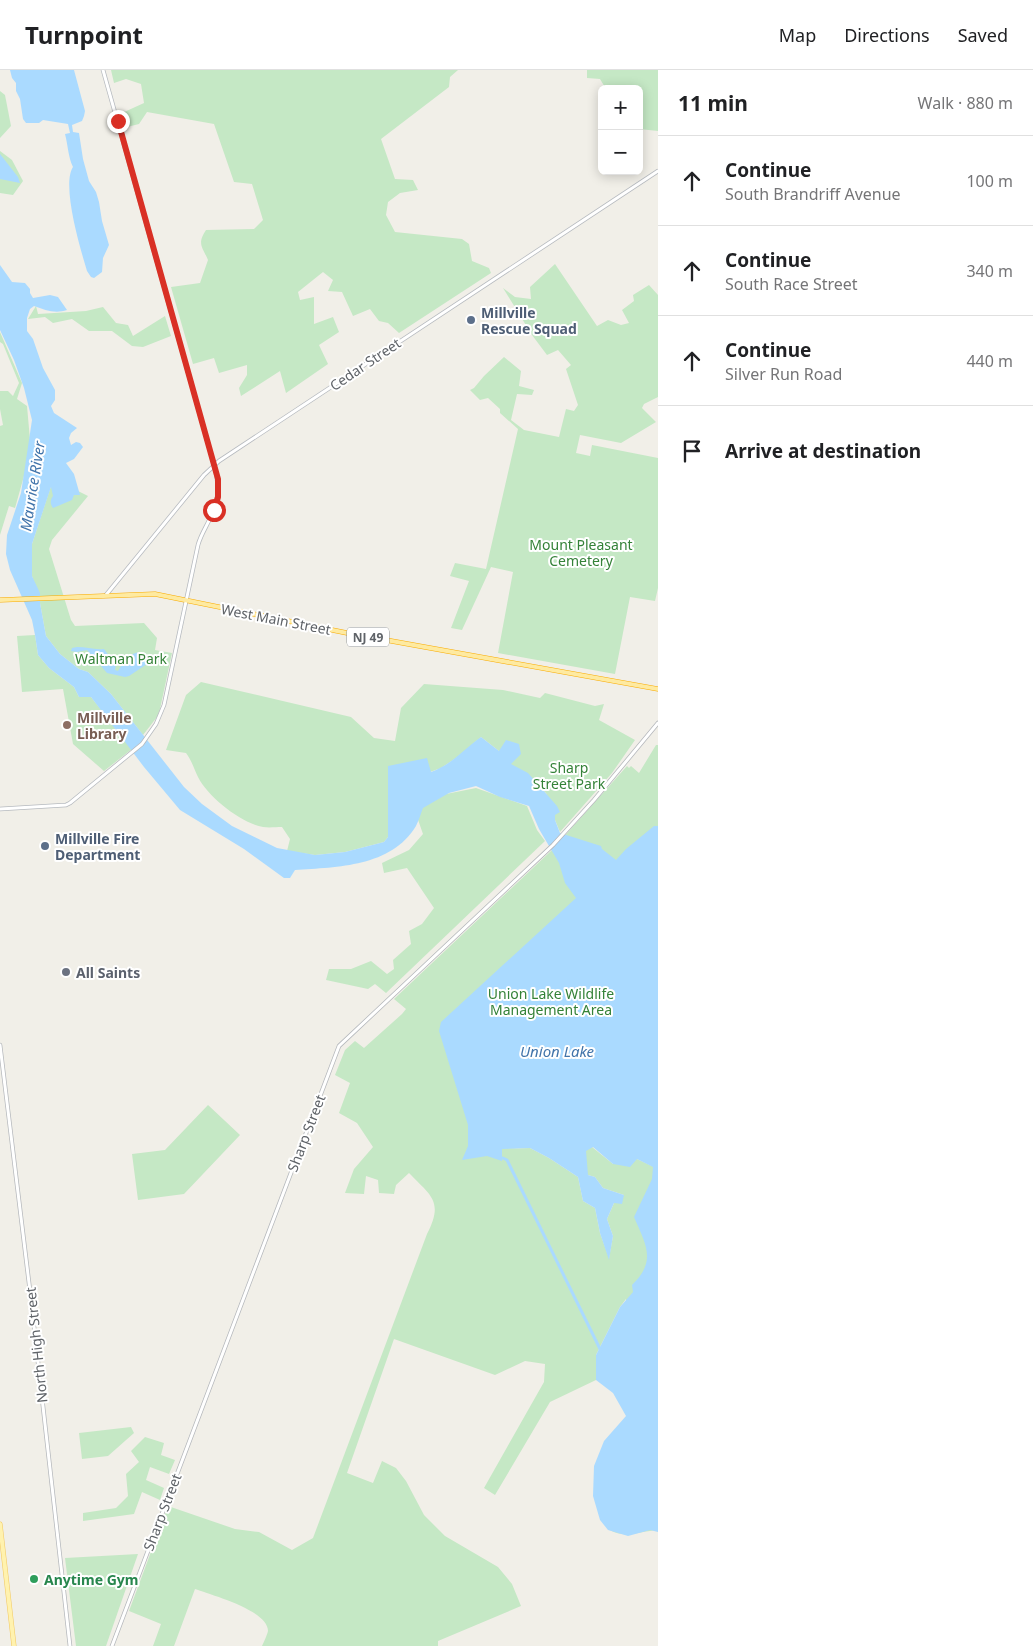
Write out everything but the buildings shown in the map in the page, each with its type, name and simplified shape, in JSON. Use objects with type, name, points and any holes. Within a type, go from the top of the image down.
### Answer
[{"type":"highway","name":"West Main Street","points":[[0,600],[150,594],[347,633],[658,689]]},
{"type":"main road","points":[[0,1524],[14,1646]]},
{"type":"street","points":[[0,809],[66,805],[131,754],[148,738],[164,705],[200,539],[217,502],[218,484],[214,465],[103,70]]},
{"type":"street","name":"Cedar Street","points":[[106,595],[214,465],[658,171]]},
{"type":"street","name":"Sharp Street","points":[[112,1646],[339,1046],[553,845],[594,800],[658,723]]},
{"type":"street","name":"North High Street","points":[[0,1044],[70,1646]]},
{"type":"green space","points":[[111,70],[458,70],[450,77],[449,87],[381,139],[395,179],[413,180],[418,190],[400,193],[388,202],[386,215],[395,232],[462,239],[469,244],[472,261],[489,268],[491,273],[399,333],[388,323],[379,321],[370,309],[353,316],[342,292],[328,291],[333,280],[323,272],[298,292],[300,300],[314,297],[314,324],[333,317],[339,332],[319,345],[328,364],[286,393],[280,371],[241,396],[239,388],[247,375],[247,365],[219,373],[214,358],[193,364],[171,287],[200,283],[208,260],[201,242],[206,230],[254,229],[263,220],[252,184],[234,182],[214,124],[147,112],[139,124],[127,127],[122,113],[144,103],[141,84],[126,79],[114,83]]},
{"type":"green space","points":[[587,70],[658,70],[658,131],[643,129],[643,85],[604,85],[600,79],[587,78]]},
{"type":"green space","points":[[0,91],[5,95],[11,126],[0,138]]},
{"type":"green space","points":[[0,151],[12,160],[23,181],[13,195],[0,193]]},
{"type":"green space","name":"Mount Pleasant Cemetery","points":[[555,264],[597,326],[608,320],[621,325],[629,323],[622,310],[634,301],[633,295],[649,285],[658,295],[658,397],[644,404],[642,408],[656,422],[621,443],[580,435],[576,453],[590,456],[592,445],[658,458],[658,588],[655,601],[630,597],[615,674],[498,653],[513,572],[491,567],[462,630],[451,628],[469,581],[450,576],[455,563],[486,569],[518,429],[500,413],[500,409],[488,398],[480,400],[470,390],[504,357],[521,371],[519,386],[534,390],[532,395],[517,394],[511,420],[524,430],[559,437],[566,409],[574,411],[578,405],[566,369],[571,365],[558,350],[547,355],[532,335],[503,288],[515,297],[531,299],[530,287]]},
{"type":"green space","points":[[36,306],[38,314],[86,311],[103,307],[116,323],[128,325],[133,336],[165,316],[171,336],[143,347],[132,346],[112,331],[89,331],[72,319],[53,323],[45,317],[28,319]]},
{"type":"green space","points":[[0,332],[22,383],[17,399],[27,406],[31,451],[15,508],[9,506],[0,535],[0,426],[3,425],[0,409],[0,391],[8,391],[13,396],[19,383],[3,344],[0,342]]},
{"type":"green space","name":"Waltman Park","points":[[64,484],[88,496],[52,540],[49,549],[71,620],[75,626],[144,623],[157,638],[155,650],[172,653],[160,709],[157,717],[143,735],[111,694],[88,672],[79,669],[60,654],[46,636],[40,603],[32,576],[32,544],[51,486]]},
{"type":"green space","points":[[35,635],[38,655],[49,668],[74,687],[79,697],[91,697],[132,749],[104,771],[73,744],[63,689],[22,692],[17,636]]},
{"type":"green space","name":"Sharp Street Park","points":[[201,682],[351,717],[374,738],[395,741],[401,708],[424,684],[503,690],[540,698],[545,693],[595,706],[604,704],[599,720],[635,740],[612,773],[560,832],[546,793],[510,764],[499,751],[481,737],[459,756],[441,768],[430,772],[388,825],[388,837],[384,842],[345,852],[315,855],[287,851],[290,839],[282,827],[254,825],[235,815],[209,793],[198,777],[186,753],[166,750],[186,695]]},
{"type":"green space","name":"Union Lake Wildlife Management Area","points":[[656,745],[658,745],[658,1530],[621,1534],[610,1530],[628,1420],[626,1299],[620,1307],[596,1355],[596,1380],[550,1402],[495,1495],[484,1488],[544,1382],[545,1364],[525,1361],[495,1375],[394,1339],[347,1473],[373,1483],[382,1461],[396,1468],[406,1481],[424,1515],[445,1536],[498,1567],[512,1584],[521,1606],[438,1641],[438,1646],[262,1646],[268,1631],[266,1623],[259,1616],[238,1604],[195,1589],[174,1646],[153,1646],[161,1624],[129,1611],[168,1506],[235,1529],[259,1532],[292,1550],[313,1538],[432,1223],[435,1206],[433,1200],[409,1173],[396,1185],[394,1194],[379,1193],[378,1180],[366,1176],[364,1194],[345,1193],[354,1169],[373,1147],[357,1123],[339,1113],[350,1083],[335,1075],[345,1050],[355,1041],[364,1048],[402,1014],[406,1009],[394,999],[552,850],[627,766],[629,768],[631,766],[639,773]],"holes":[[[532,1147],[595,1177],[603,1188],[624,1195],[614,1203],[607,1219],[613,1236],[609,1258],[600,1233],[595,1208],[583,1201],[578,1177],[530,1148],[503,1149]],[[592,1147],[649,1154],[652,1166],[637,1159],[613,1164]]]},
{"type":"green space","points":[[476,788],[527,806],[537,830],[545,841],[386,993],[375,984],[368,989],[326,980],[329,969],[351,969],[371,961],[387,974],[394,969],[393,960],[411,944],[409,931],[422,924],[434,908],[407,868],[384,873],[382,863],[409,850],[423,834],[416,814],[431,797]]},
{"type":"green space","points":[[208,1105],[240,1135],[184,1194],[138,1200],[132,1154],[165,1150]]},
{"type":"green space","points":[[131,1427],[134,1433],[108,1456],[82,1459],[79,1433]]},
{"type":"green space","points":[[145,1437],[164,1443],[161,1455],[175,1460],[169,1474],[150,1467],[146,1480],[164,1488],[160,1500],[142,1492],[134,1514],[83,1521],[83,1513],[116,1508],[128,1496],[126,1474],[139,1462],[131,1451]]},
{"type":"green space","points":[[138,1554],[106,1646],[76,1646],[65,1558]]},
{"type":"water","points":[[10,70],[74,70],[85,111],[82,121],[72,125],[73,132],[79,133],[83,159],[89,181],[96,192],[109,245],[103,258],[102,272],[94,278],[87,271],[73,218],[69,188],[73,167],[65,134],[70,133],[68,124],[43,120],[39,123],[26,123],[23,119],[20,99],[16,91],[16,83],[12,78]]},
{"type":"water","points":[[0,154],[18,177],[20,183],[0,179]]},
{"type":"water","name":"Union Lake","points":[[0,265],[12,282],[25,283],[30,289],[33,298],[50,295],[58,297],[67,310],[54,312],[34,306],[30,309],[27,318],[27,331],[33,339],[43,368],[55,390],[55,400],[51,406],[54,413],[77,428],[71,433],[69,438],[71,445],[76,442],[80,443],[83,447],[74,459],[66,463],[74,474],[80,495],[74,495],[72,500],[53,508],[51,504],[53,496],[51,487],[32,544],[32,576],[40,593],[46,636],[60,654],[79,669],[88,672],[111,694],[184,787],[202,804],[232,826],[277,848],[315,855],[345,852],[384,842],[388,837],[388,766],[427,758],[431,772],[451,761],[481,737],[499,751],[506,740],[519,744],[521,754],[511,764],[528,773],[557,806],[560,812],[555,815],[555,820],[560,833],[601,846],[602,849],[616,860],[626,849],[654,826],[658,826],[658,1532],[650,1530],[628,1536],[608,1530],[600,1520],[593,1496],[594,1466],[604,1441],[626,1416],[613,1393],[596,1380],[596,1355],[620,1307],[633,1292],[632,1285],[645,1268],[647,1252],[634,1217],[652,1179],[653,1167],[637,1159],[630,1167],[613,1164],[593,1147],[586,1151],[588,1175],[595,1177],[603,1188],[624,1195],[622,1204],[614,1203],[607,1219],[613,1236],[609,1260],[600,1233],[595,1208],[583,1201],[578,1177],[530,1148],[502,1149],[502,1161],[487,1156],[462,1160],[468,1146],[468,1125],[439,1031],[441,1022],[576,898],[565,883],[559,863],[539,829],[529,806],[500,797],[476,786],[449,793],[423,808],[416,826],[405,840],[393,850],[378,857],[346,866],[295,870],[290,878],[284,878],[244,849],[180,810],[144,767],[91,697],[79,697],[74,687],[49,668],[38,655],[32,620],[10,570],[6,554],[7,535],[21,493],[32,420],[24,388],[0,330]]},
{"type":"water","points":[[72,648],[104,649],[116,665],[115,670],[118,671],[131,655],[140,652],[149,657],[147,664],[125,677],[107,673],[87,650],[71,651]]},
{"type":"waterway","points":[[503,1158],[507,1160],[601,1351]]},
{"type":"place","name":"Millville Rescue Squad","points":[[471,320]]},
{"type":"place","name":"Millville Library","points":[[67,725]]},
{"type":"place","name":"Millville Fire Department","points":[[45,846]]},
{"type":"place","name":"All Saints","points":[[66,972]]},
{"type":"place","name":"Anytime Gym","points":[[34,1579]]},
{"type":"route","points":[[118,121],[218,479],[218,497],[214,510]]},
{"type":"water label","name":"Maurice River","points":[[32,486]]}]
